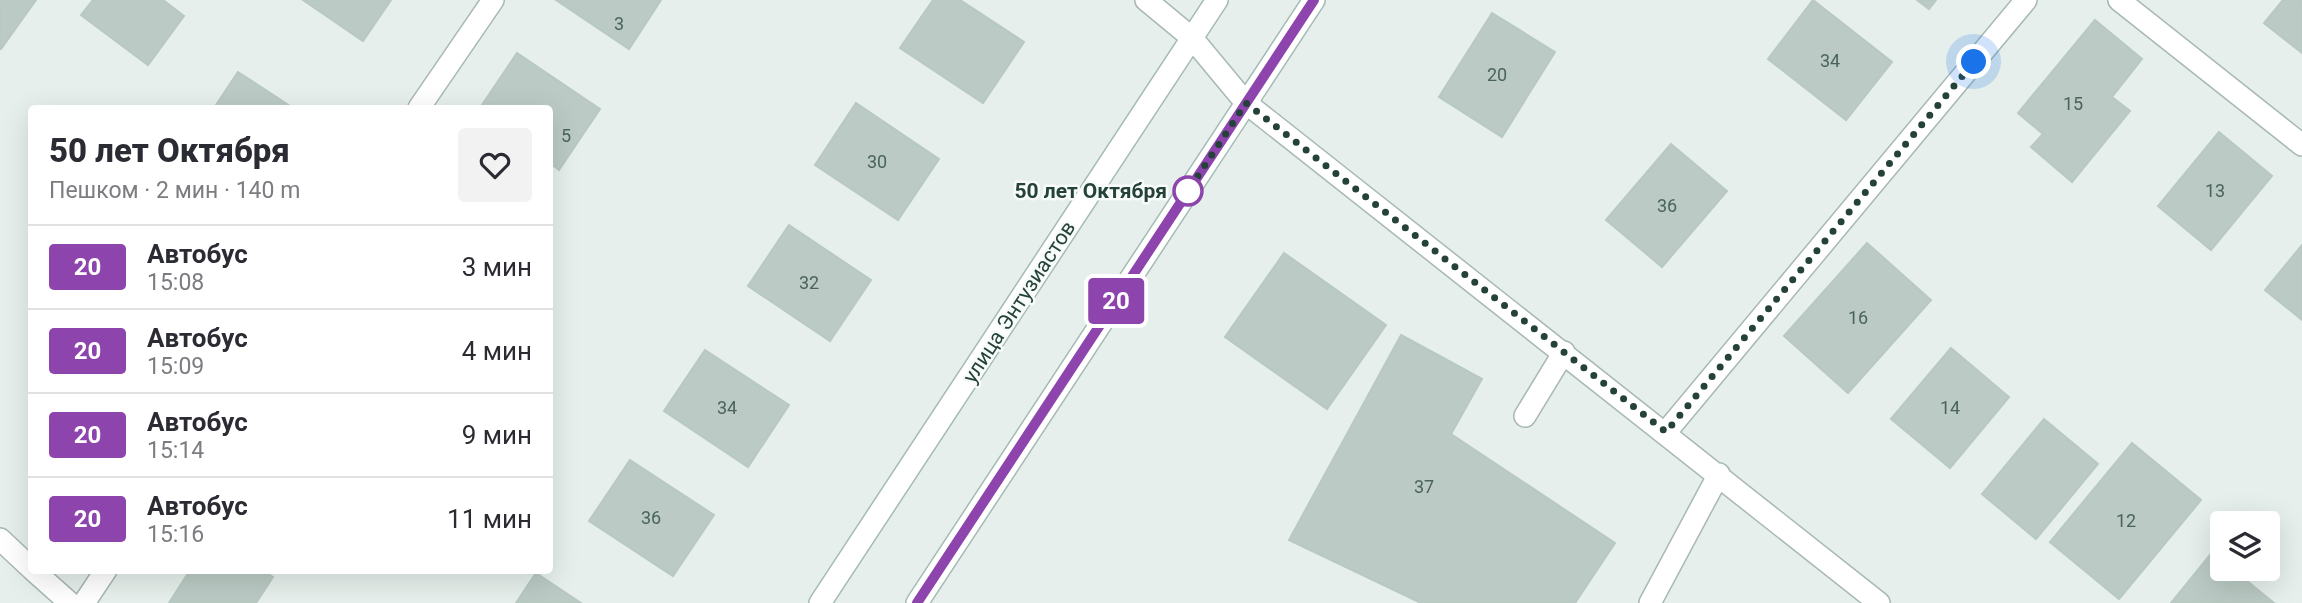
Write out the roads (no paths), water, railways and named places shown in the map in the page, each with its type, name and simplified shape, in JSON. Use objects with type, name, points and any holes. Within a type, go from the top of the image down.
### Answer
[{"type":"street","points":[[421,105],[493,0]]},
{"type":"street","points":[[1146,0],[1192,38],[1246,103],[1666,432],[1879,603]]},
{"type":"street","name":"улица Энтузиастов","points":[[820,603],[1217,0]]},
{"type":"street","points":[[917,603],[1314,0]]},
{"type":"street","points":[[1666,432],[2026,0]]},
{"type":"street","points":[[2119,0],[2302,145]]},
{"type":"street","points":[[1525,416],[1564,352]]},
{"type":"street","points":[[1650,603],[1719,474]]},
{"type":"street","points":[[0,539],[28,566]]},
{"type":"street","points":[[37,574],[70,603]]},
{"type":"street","points":[[84,603],[103,574]]},
{"type":"place","name":"50 лет Октября","points":[[1188,191]]}]
